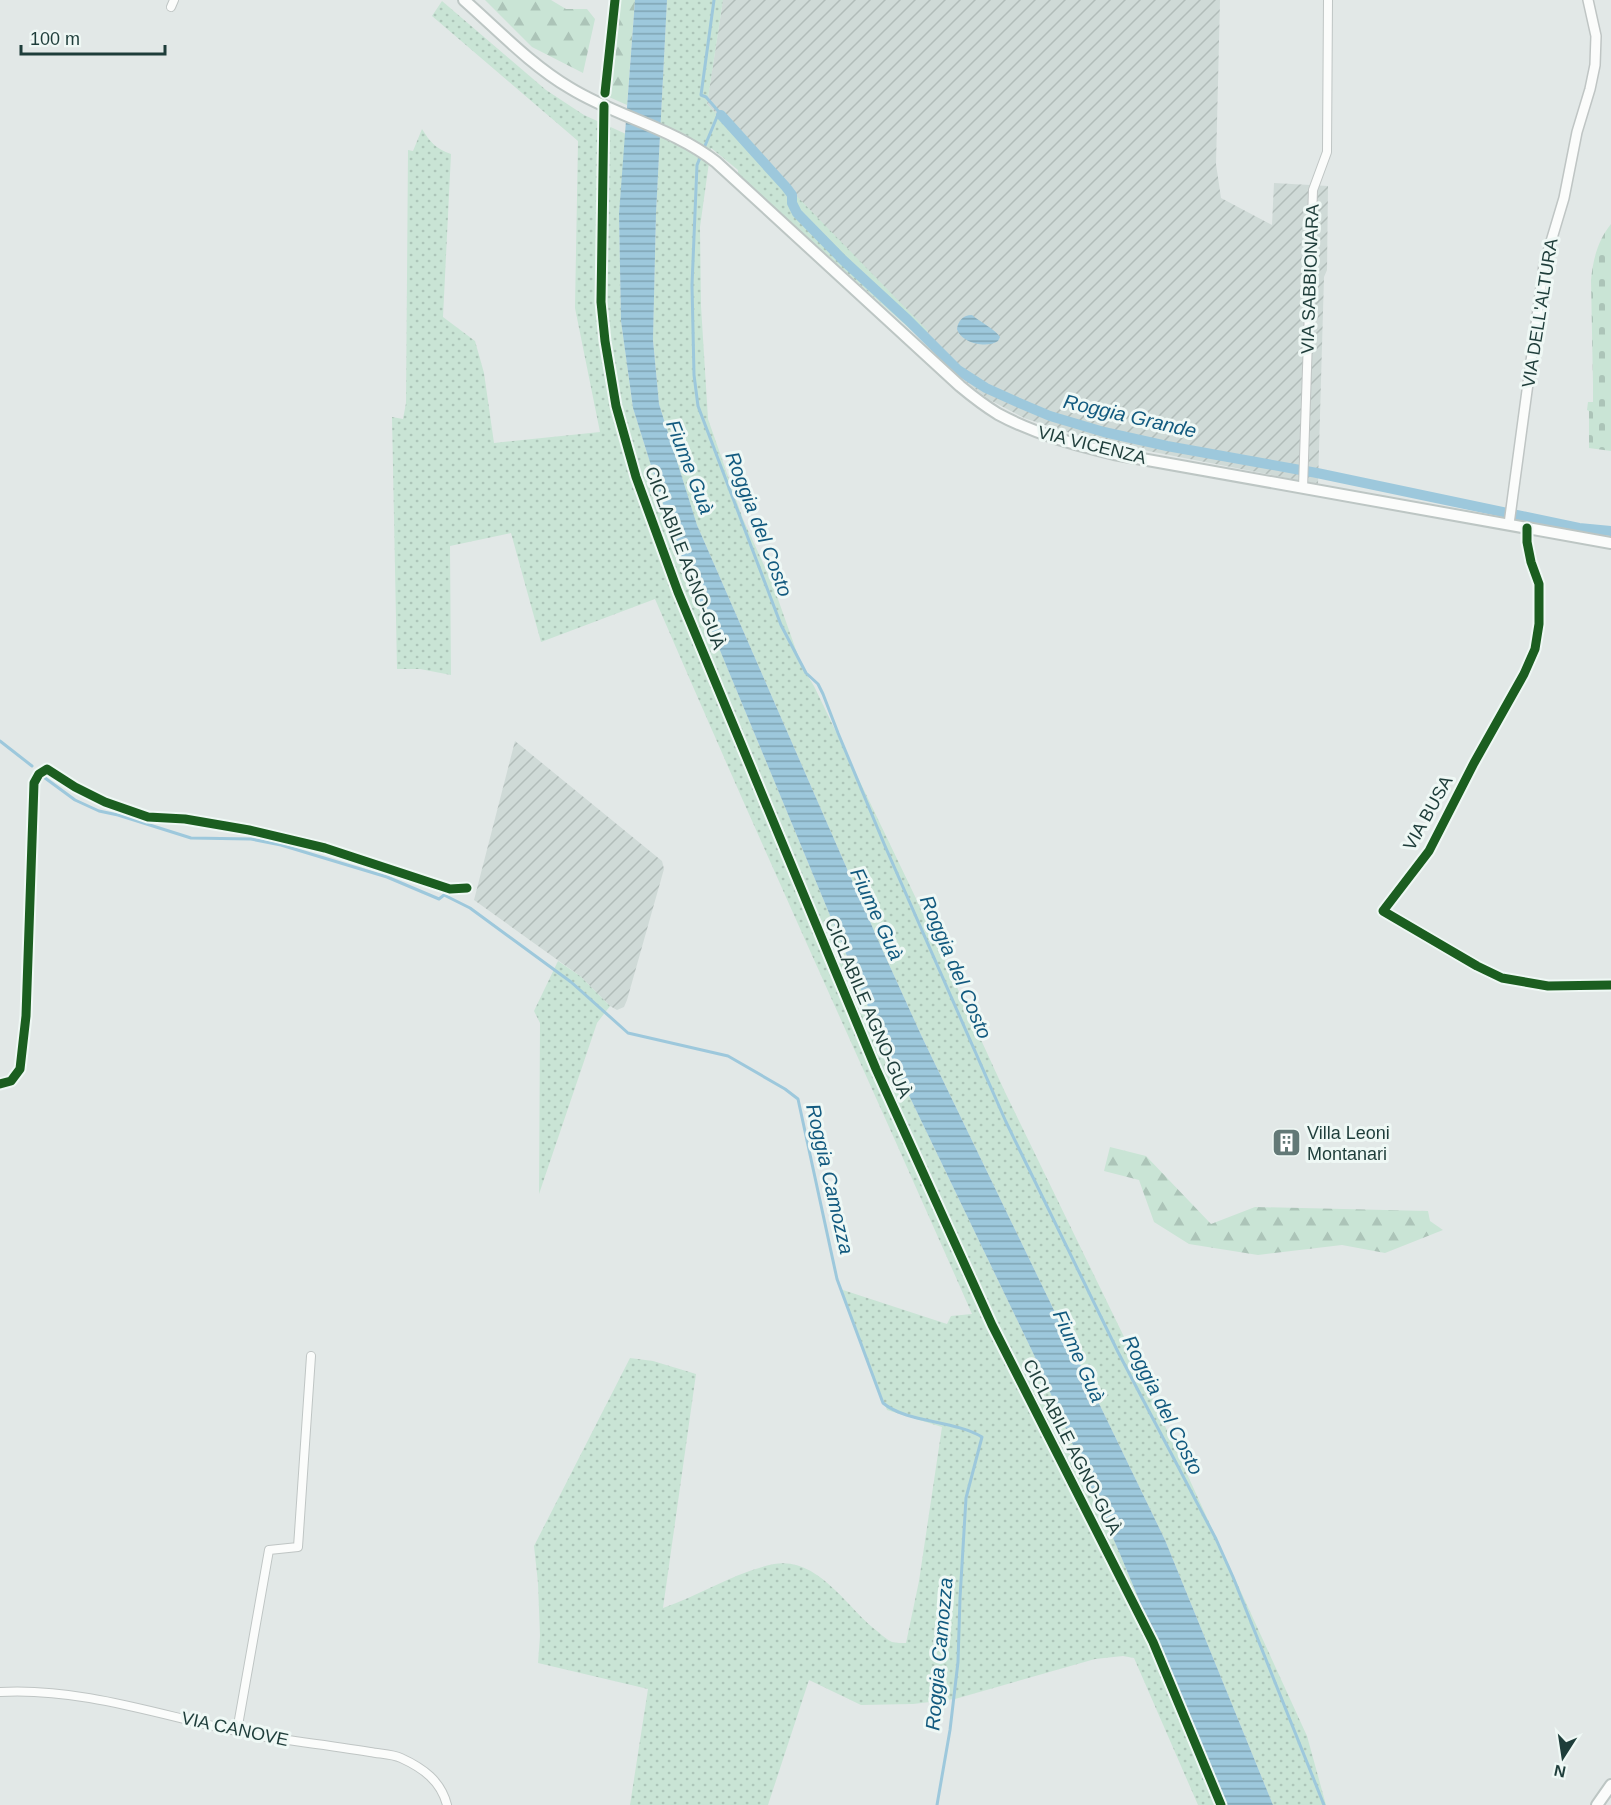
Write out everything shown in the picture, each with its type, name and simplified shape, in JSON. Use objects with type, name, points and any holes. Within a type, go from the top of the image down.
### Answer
[{"type":"main road","name":"VIA VICENZA","points":[[465,0],[531,59],[568,87],[607,108],[696,146],[960,386],[996,412],[1026,428],[1073,444],[1114,454],[1611,543]]},
{"type":"main road","points":[[1597,1805],[1611,1785]]},
{"type":"street","name":"VIA SABBIONARA","points":[[1303,488],[1313,190],[1327,152],[1328,0]]},
{"type":"street","name":"VIA DELL'ALTURA","points":[[1509,524],[1544,265],[1564,198],[1577,132],[1595,65],[1595,30],[1588,0]]},
{"type":"street","name":"VIA BUSA","points":[[1527,528],[1531,562],[1539,584],[1539,624],[1535,649],[1524,675],[1474,763],[1429,851],[1383,911],[1477,966],[1502,978],[1548,986],[1611,985]]},
{"type":"street","points":[[0,1084],[11,1081],[20,1069],[26,1016],[34,783],[39,774],[47,769],[105,802],[148,817],[185,819],[249,830],[326,848],[450,888],[467,888]]},
{"type":"street","points":[[237,1731],[269,1550],[298,1547],[311,1356]]},
{"type":"street","name":"VIA CANOVE","points":[[0,1692],[28,1690],[95,1700],[237,1731],[398,1757],[419,1767],[438,1783],[447,1805]]},
{"type":"shaded area","points":[[723,0],[1220,0],[1216,164],[1221,198],[1272,225],[1274,183],[1328,186],[1327,270],[1324,277],[1318,484],[1107,443],[1060,430],[1024,418],[988,399],[964,380],[920,338],[928,332],[707,104]]},
{"type":"shaded area","points":[[515,741],[662,861],[664,869],[627,1000],[624,1007],[617,1010],[580,976],[474,900]]},
{"type":"green space","points":[[485,0],[551,0],[566,9],[587,9],[595,19],[583,73],[532,47]]},
{"type":"green space","points":[[617,0],[635,0],[627,105],[609,97]]},
{"type":"green space","points":[[667,0],[723,0],[707,104],[928,331],[920,338],[738,176],[738,170],[711,148],[700,227],[701,306],[708,419],[743,519],[773,585],[802,667],[814,686],[923,913],[1004,1090],[1127,1343],[1307,1736],[1326,1805],[1273,1805],[1165,1540],[922,1037],[697,525],[659,404],[653,339],[656,213]]},
{"type":"green space","points":[[442,1],[546,90],[584,115],[626,134],[619,214],[621,321],[633,408],[675,542],[878,1031],[1034,1355],[1120,1554],[1224,1805],[1198,1805],[1134,1658],[1123,1656],[1095,1659],[955,1699],[913,1704],[861,1705],[809,1680],[768,1805],[630,1805],[648,1689],[538,1663],[540,1636],[534,1546],[630,1358],[653,1361],[696,1374],[663,1608],[745,1572],[774,1564],[790,1564],[804,1568],[831,1586],[888,1640],[906,1643],[919,1581],[942,1427],[887,1410],[840,1289],[947,1324],[951,1316],[972,1314],[655,599],[541,642],[511,533],[450,546],[451,675],[420,669],[397,669],[392,417],[403,419],[406,403],[408,150],[413,151],[422,129],[434,144],[451,154],[443,317],[475,341],[484,373],[494,443],[600,432],[575,308],[578,141],[432,16]]},
{"type":"green space","points":[[1611,224],[1611,451],[1589,448],[1589,411],[1587,410],[1588,402],[1593,402],[1592,272],[1599,243]]},
{"type":"green space","points":[[558,961],[580,976],[610,1006],[597,1023],[539,1194],[540,1023],[534,1011]]},
{"type":"green space","points":[[1110,1147],[1146,1156],[1211,1224],[1255,1207],[1428,1211],[1430,1221],[1443,1230],[1385,1253],[1342,1245],[1258,1255],[1189,1244],[1154,1222],[1139,1180],[1104,1171]]},
{"type":"water","points":[[635,0],[667,0],[656,213],[653,340],[659,404],[697,525],[922,1037],[1165,1540],[1273,1805],[1224,1805],[1120,1554],[1034,1355],[878,1031],[675,542],[633,408],[621,321],[619,214]]},
{"type":"water","points":[[972,315],[998,334],[1000,337],[998,341],[988,344],[975,343],[959,334],[957,329],[960,321]]},
{"type":"waterway","name":"Roggia del Costo","points":[[714,0],[701,95],[706,97],[719,112],[697,165],[692,285],[694,375],[698,406],[781,625],[806,673],[818,684],[823,694],[885,846],[1006,1122],[1118,1352],[1216,1539],[1324,1805]]},
{"type":"waterway","name":"Roggia Grande","points":[[721,115],[786,187],[792,195],[792,203],[797,213],[958,370],[986,388],[1050,416],[1104,432],[1167,446],[1317,473],[1579,528],[1611,531]]},
{"type":"waterway","name":"Roggia Camozza","points":[[0,741],[32,766]]},
{"type":"waterway","name":"Roggia Camozza","points":[[45,778],[75,800],[99,811],[191,838],[251,839],[281,845],[387,877],[439,899],[444,895],[470,908],[571,982],[628,1033],[728,1056],[798,1099],[837,1279],[883,1403],[893,1410],[958,1427],[982,1437],[966,1498],[958,1662],[950,1730],[937,1805]]},
{"type":"cycle path","points":[[605,93],[615,0]]},
{"type":"cycle path","name":"CICLABILE AGNO-GUÀ","points":[[604,106],[601,302],[616,406],[636,477],[678,592],[876,1069],[992,1325],[1153,1642],[1221,1805]]},
{"type":"cycle path","points":[[1527,528],[1531,562],[1539,584],[1539,624],[1535,649],[1524,674],[1474,763],[1429,851],[1383,911],[1477,966],[1502,978],[1548,986],[1611,985]]},
{"type":"cycle path","points":[[0,1084],[11,1081],[20,1069],[26,1016],[34,783],[39,774],[47,769],[105,802],[148,817],[185,819],[249,830],[325,848],[450,889],[467,888]]},
{"type":"place","name":"Villa Leoni Montanari","points":[[1286,1143]]},
{"type":"water label","name":"Fiume Guà","points":[[690,467]]},
{"type":"water label","name":"Fiume Guà","points":[[877,914]]},
{"type":"water label","name":"Fiume Guà","points":[[1079,1356]]}]
